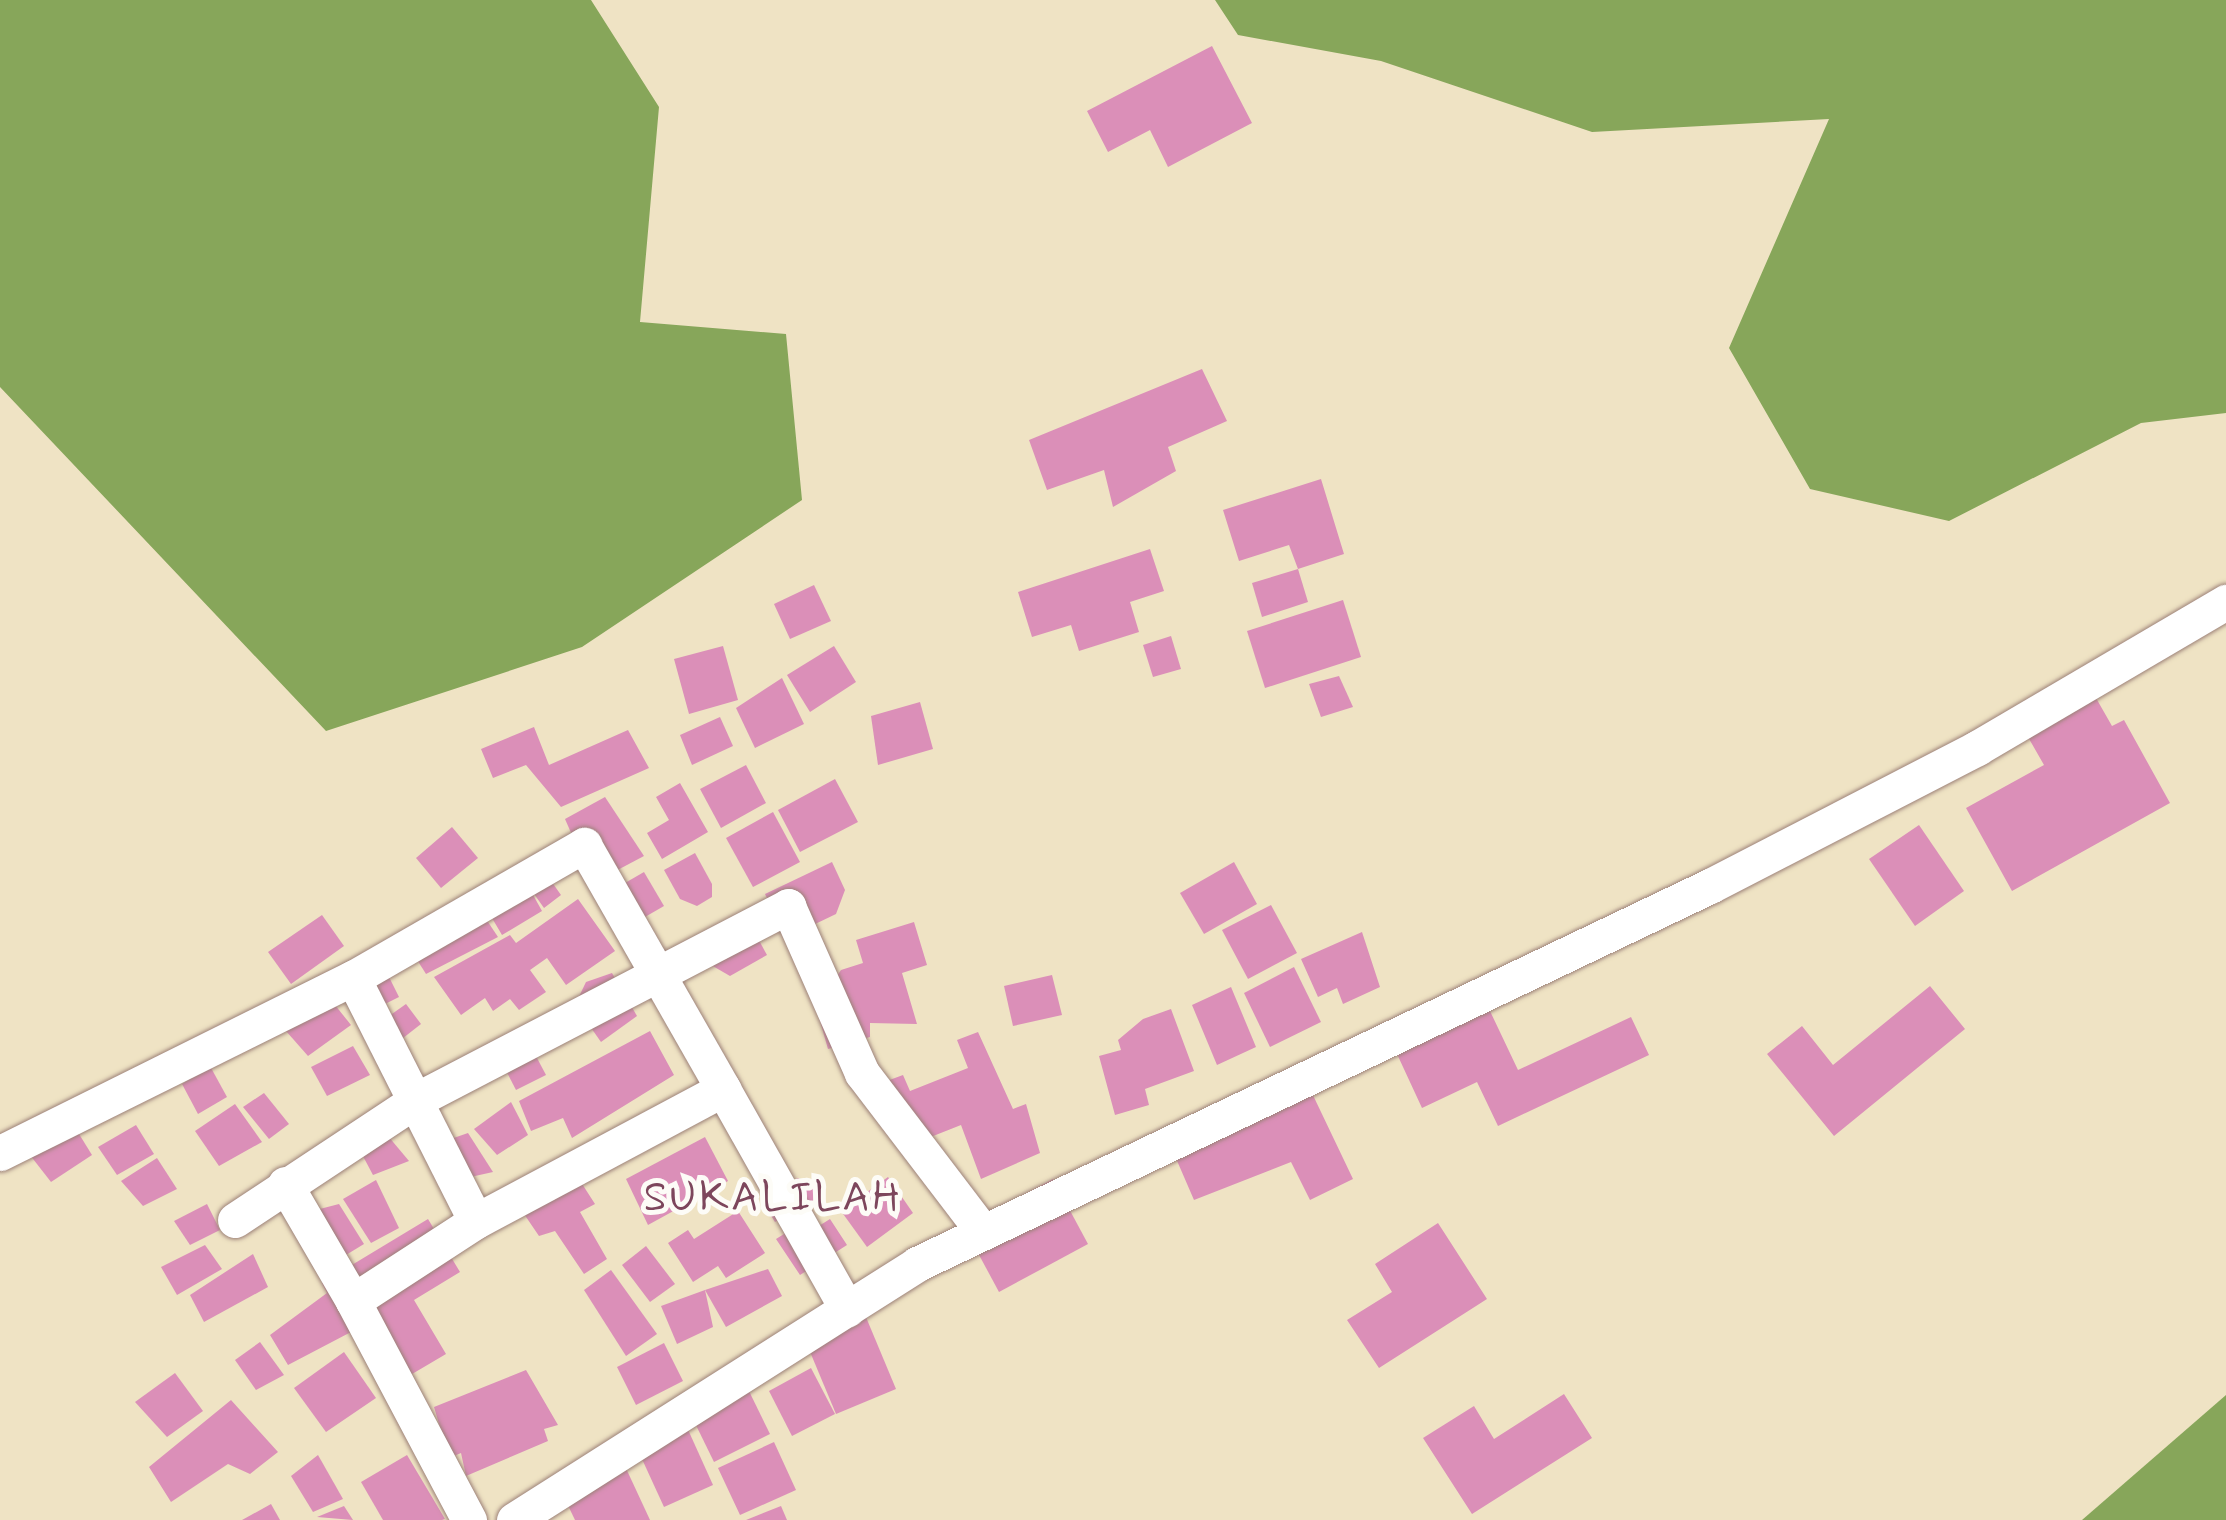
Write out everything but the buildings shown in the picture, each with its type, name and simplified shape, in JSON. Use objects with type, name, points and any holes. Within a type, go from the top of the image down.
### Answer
[{"type":"street","points":[[514,1520],[847,1309],[983,1232],[1710,886],[1977,748],[2226,602]]},
{"type":"street","points":[[0,1153],[354,978],[576,844],[595,853],[847,1309]]},
{"type":"street","points":[[235,1220],[416,1100],[662,969],[792,907],[862,1073],[983,1232]]},
{"type":"street","points":[[354,978],[476,1222]]},
{"type":"street","points":[[353,1301],[476,1222],[724,1089]]},
{"type":"street","points":[[285,1184],[353,1301],[469,1520]]},
{"type":"green space","points":[[0,0],[591,0],[659,107],[640,322],[786,334],[802,500],[582,647],[326,731],[0,387]]},
{"type":"green space","points":[[1215,0],[2226,0],[2226,413],[2141,423],[1949,521],[1810,489],[1729,348],[1829,119],[1592,132],[1381,61],[1238,35]]},
{"type":"green space","points":[[2226,1395],[2226,1520],[2082,1520]]},
{"type":"district","name":"SUKALILAH","points":[[773,1199]]}]
